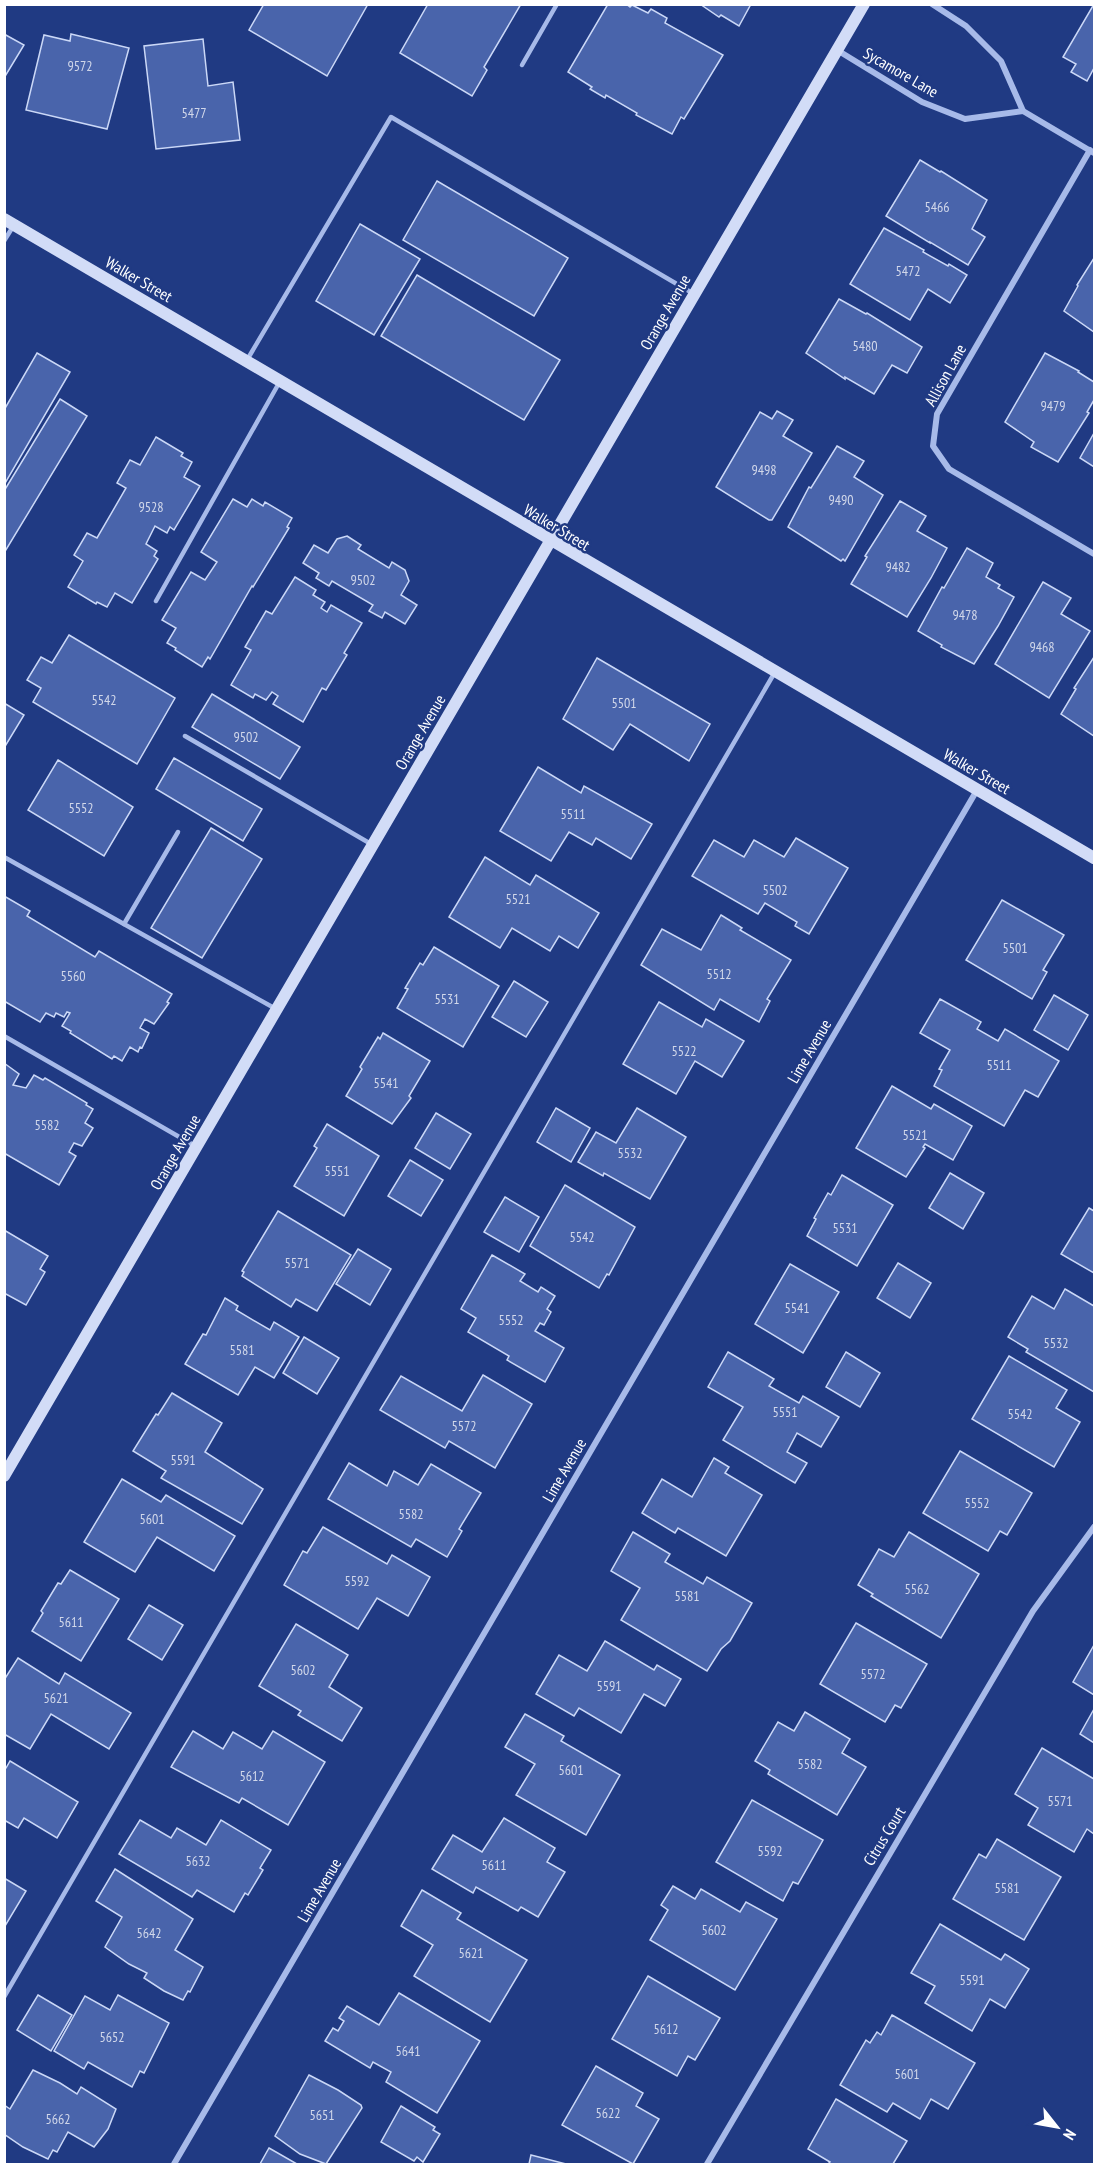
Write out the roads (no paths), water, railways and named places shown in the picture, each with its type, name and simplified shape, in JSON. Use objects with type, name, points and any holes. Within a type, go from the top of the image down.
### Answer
[{"type":"main road","name":"Orange Avenue","points":[[4,1476],[864,4]]},
{"type":"main road","name":"Walker Street","points":[[9,222],[550,542],[1095,858]]},
{"type":"street","points":[[932,4],[966,26],[1001,61],[1023,111],[1092,151]]},
{"type":"street","name":"Sycamore Lane","points":[[837,50],[922,102],[965,119],[1023,111]]},
{"type":"street","name":"Allison Lane","points":[[1092,151],[937,414],[933,446],[948,469],[1095,554]]},
{"type":"street","name":"Lime Avenue","points":[[174,2164],[977,790]]},
{"type":"street","name":"Citrus Court","points":[[706,2164],[1033,1611],[1095,1527]]},
{"type":"lane","points":[[522,64],[557,4]]},
{"type":"lane","points":[[247,361],[391,117],[694,294]]},
{"type":"lane","points":[[4,241],[9,222]]},
{"type":"lane","points":[[156,600],[280,381]]},
{"type":"lane","points":[[4,1997],[775,672]]},
{"type":"lane","points":[[185,736],[374,846]]},
{"type":"lane","points":[[124,924],[178,832]]},
{"type":"lane","points":[[4,857],[278,1010]]},
{"type":"lane","points":[[4,1036],[197,1147]]}]
